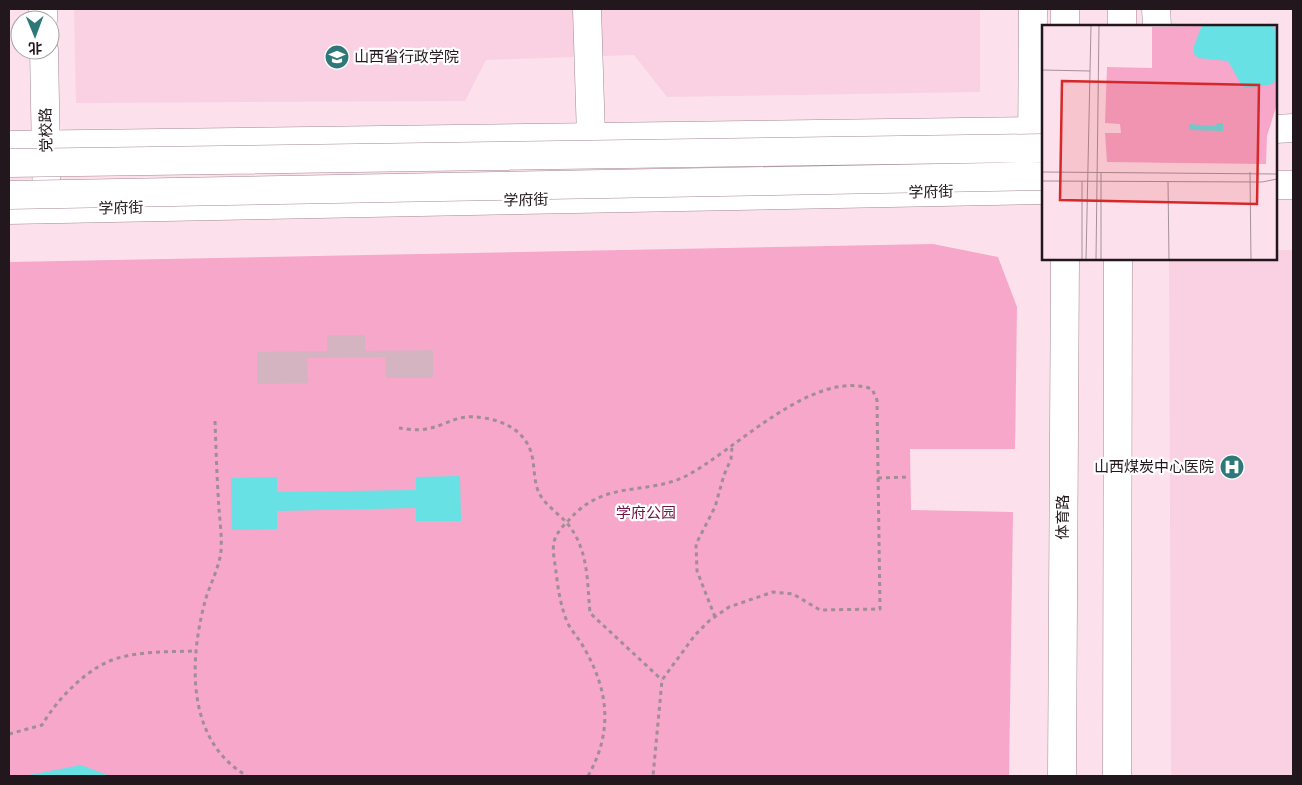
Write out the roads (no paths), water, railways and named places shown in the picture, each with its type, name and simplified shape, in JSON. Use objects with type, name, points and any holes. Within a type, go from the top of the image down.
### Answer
[{"type":"main road","points":[[587,9],[591,138]]},
{"type":"main road","points":[[1033,9],[1040,137],[1040,185]]},
{"type":"main road","points":[[1065,9],[1065,25]]},
{"type":"main road","points":[[1122,9],[1122,25]]},
{"type":"main road","points":[[1156,9],[1157,25]]},
{"type":"main road","name":"党校路","points":[[44,60],[48,209]]},
{"type":"main road","points":[[1277,128],[1293,128]]},
{"type":"main road","points":[[9,145],[591,138],[1040,137]]},
{"type":"main road","points":[[9,163],[1040,137]]},
{"type":"main road","points":[[1277,145],[1293,144]]},
{"type":"main road","points":[[1277,171],[1293,171]]},
{"type":"main road","name":"学府街","points":[[9,195],[1040,185]]},
{"type":"main road","name":"学府街","points":[[9,210],[1040,185]]},
{"type":"main road","points":[[1277,186],[1293,185]]},
{"type":"main road","name":"体育路","points":[[1062,776],[1065,260]]},
{"type":"main road","points":[[1117,776],[1118,260]]},
{"type":"water","points":[[460,476],[461,521],[416,521],[416,508],[277,511],[277,529],[232,530],[231,478],[277,477],[277,492],[416,490],[416,477]]},
{"type":"water","points":[[81,765],[110,776],[24,776]]},
{"type":"place","name":"山西省行政学院","points":[[337,57]]},
{"type":"place","name":"山西煤炭中心医院","points":[[1232,467]]},
{"type":"park label","name":"学府公园","points":[[646,513]]}]
